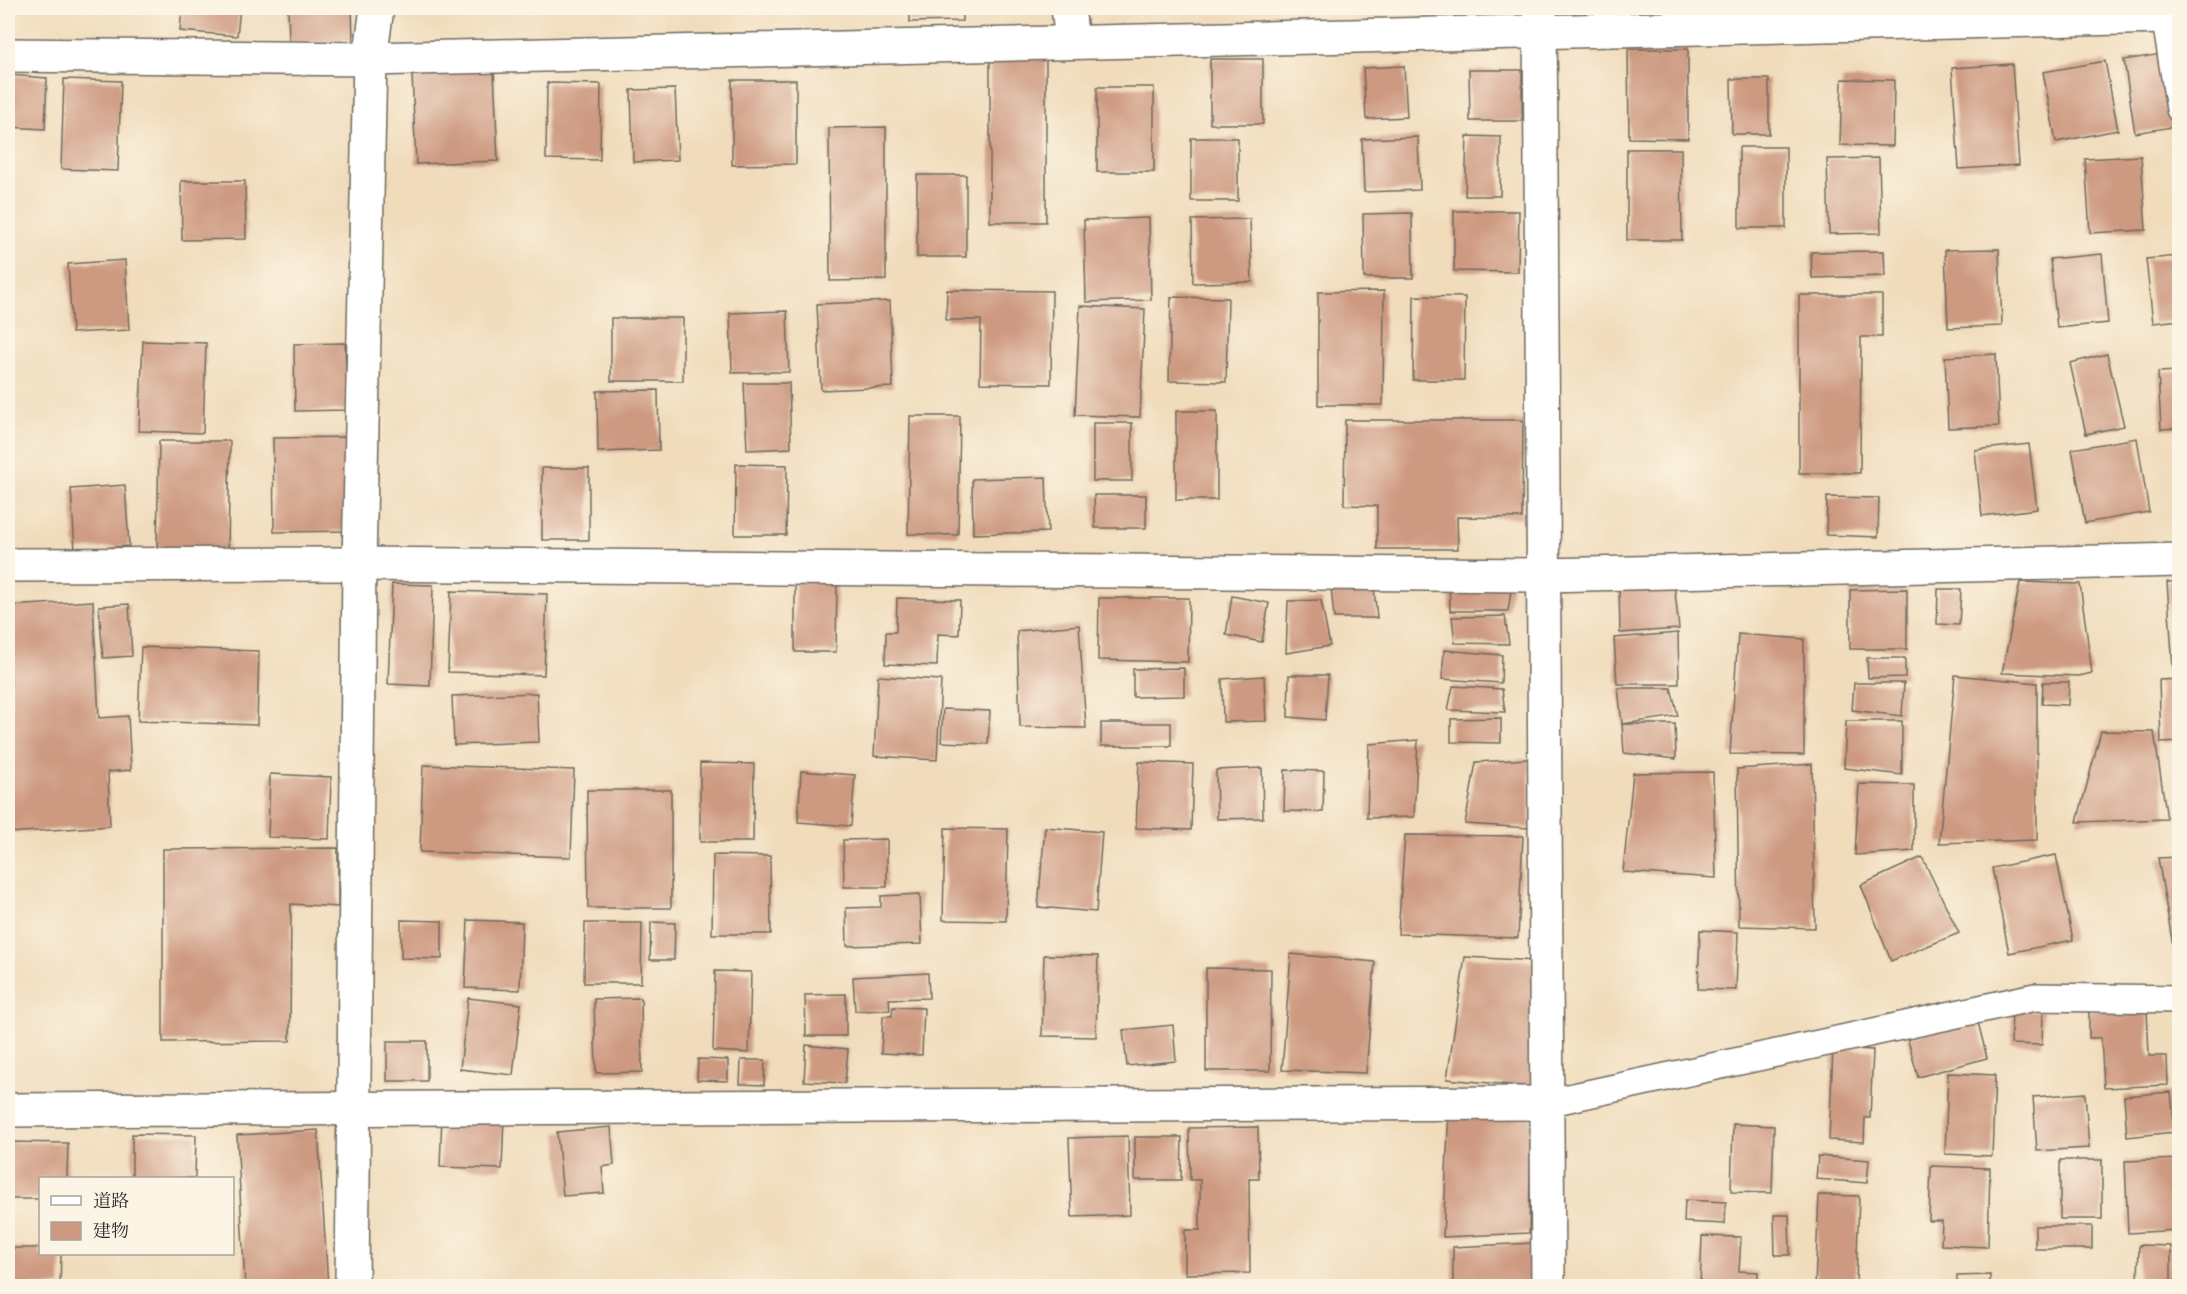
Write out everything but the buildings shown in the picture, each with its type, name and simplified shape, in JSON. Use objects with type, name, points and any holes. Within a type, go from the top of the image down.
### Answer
[{"type":"street","points":[[352,1287],[358,564],[370,59],[378,8]]},
{"type":"street","points":[[1068,8],[1072,41]]},
{"type":"street","points":[[8,55],[370,59],[1072,41],[1539,19],[2165,12]]},
{"type":"street","points":[[1539,19],[1545,575],[1548,1287]]},
{"type":"street","points":[[8,565],[358,564],[1545,575],[2180,560]]},
{"type":"street","points":[[8,1110],[1546,1103]]},
{"type":"lane","points":[[2165,12],[2180,109]]},
{"type":"lane","points":[[1546,1103],[2035,997],[2180,999]]}]
